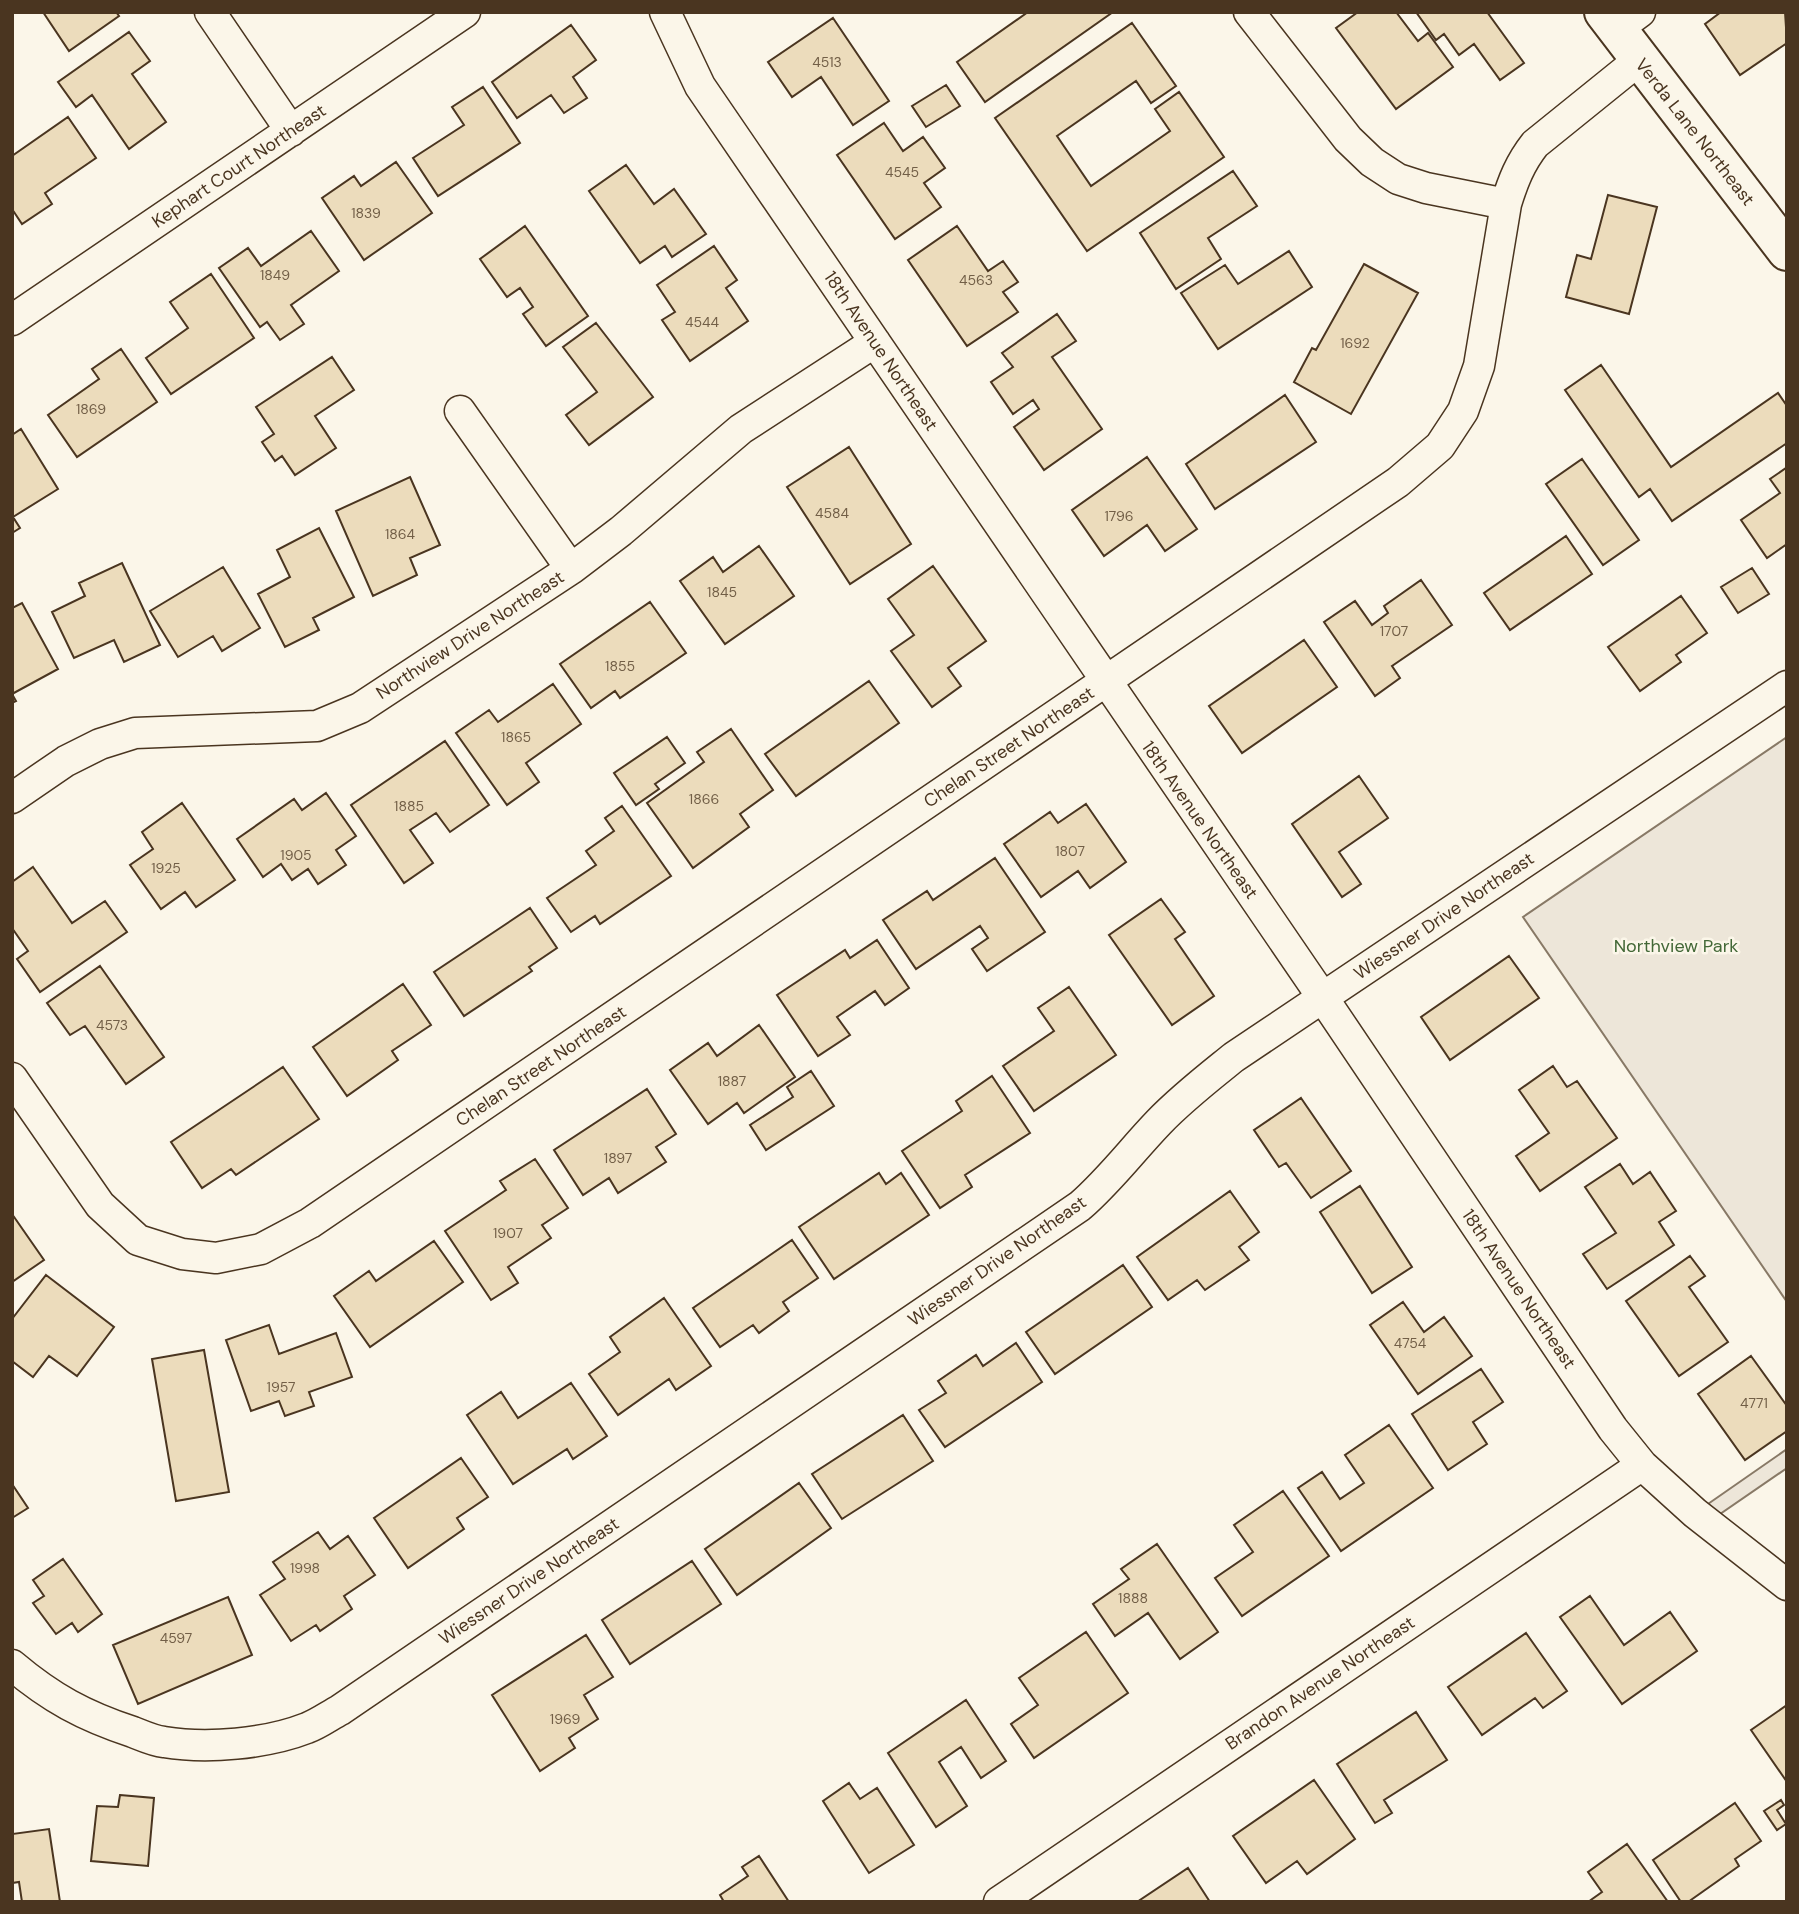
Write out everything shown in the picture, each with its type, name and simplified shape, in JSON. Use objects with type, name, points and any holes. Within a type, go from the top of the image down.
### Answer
[{"type":"street","points":[[209,12],[291,131]]},
{"type":"street","name":"Kephart Court Northeast","points":[[12,320],[465,12]]},
{"type":"street","name":"18th Avenue Northeast","points":[[665,12],[701,86],[1323,998],[1613,1429],[1642,1465],[1695,1513],[1787,1585]]},
{"type":"street","points":[[1248,12],[1348,139],[1372,162],[1398,179],[1426,188],[1506,204]]},
{"type":"street","name":"Verda Lane Northeast","points":[[1620,18],[1639,60],[1787,251]]},
{"type":"street","name":"Chelan Street Northeast","points":[[12,1078],[100,1205],[138,1240],[182,1254],[216,1258],[261,1249],[310,1223],[1398,482],[1440,446],[1462,411],[1479,366],[1506,204],[1513,179],[1522,161],[1535,144],[1639,60]]},
{"type":"street","name":"Northview Drive Northeast","points":[[12,798],[66,761],[100,744],[135,733],[317,726],[360,708],[571,569],[621,531],[741,429],[875,342]]},
{"type":"street","points":[[460,411],[571,569]]},
{"type":"street","name":"Wiessner Drive Northeast","points":[[12,1665],[36,1685],[72,1708],[163,1742],[218,1744],[264,1741],[309,1728],[340,1710],[1080,1206],[1105,1184],[1158,1123],[1187,1095],[1234,1057],[1787,686]]},
{"type":"street","name":"Brandon Avenue Northeast","points":[[999,1902],[1642,1465]]},
{"type":"green space","name":"Northview Park","points":[[1787,737],[1787,1302],[1523,917]]},
{"type":"green space","points":[[1787,1449],[1787,1468],[1707,1523],[1695,1513]]},
{"type":"building","points":[[43,12],[116,12],[119,16],[69,51]]},
{"type":"building","points":[[1028,12],[1113,12],[985,102],[957,62]]},
{"type":"building","points":[[1358,12],[1396,12],[1418,41],[1428,33],[1453,67],[1396,109],[1336,28]]},
{"type":"building","points":[[1416,12],[1487,12],[1524,63],[1500,80],[1474,44],[1459,55],[1444,34],[1436,40]]},
{"type":"building","points":[[1721,12],[1785,12],[1787,43],[1740,75],[1705,24]]},
{"type":"building","points":[[833,18],[889,101],[853,125],[821,77],[792,97],[768,62]]},
{"type":"building","points":[[1132,23],[1176,86],[1151,103],[1136,81],[1057,136],[1091,186],[1170,131],[1155,109],[1179,92],[1224,157],[1087,251],[995,118]]},
{"type":"building","points":[[571,25],[596,60],[573,77],[587,98],[564,113],[551,95],[517,118],[492,82]]},
{"type":"building","points":[[129,32],[150,61],[132,74],[166,122],[129,149],[92,95],[76,107],[58,82]]},
{"type":"building","points":[[946,85],[960,106],[926,127],[912,106]]},
{"type":"building","points":[[483,87],[520,143],[438,196],[413,158],[464,125],[452,107]]},
{"type":"building","points":[[68,117],[96,158],[45,193],[52,204],[22,224],[12,209],[12,156]]},
{"type":"building","points":[[884,123],[903,151],[923,137],[945,168],[924,183],[941,207],[895,239],[837,155]]},
{"type":"building","points":[[396,162],[432,213],[364,260],[322,198],[354,176],[361,186]]},
{"type":"building","points":[[626,165],[654,204],[674,189],[706,234],[672,257],[665,246],[640,263],[589,191]]},
{"type":"building","points":[[1233,171],[1257,206],[1208,238],[1221,259],[1176,289],[1140,233]]},
{"type":"building","points":[[1608,195],[1657,207],[1629,314],[1566,297],[1577,255],[1591,259]]},
{"type":"building","points":[[525,226],[588,316],[546,346],[523,314],[533,307],[520,288],[507,297],[480,259]]},
{"type":"building","points":[[957,226],[988,271],[1003,261],[1018,282],[1003,292],[1018,312],[967,346],[908,260]]},
{"type":"building","points":[[311,231],[339,271],[291,305],[304,324],[280,340],[267,322],[260,327],[219,268],[248,248],[261,266]]},
{"type":"building","points":[[714,246],[737,280],[726,288],[748,321],[690,361],[662,320],[675,312],[657,285]]},
{"type":"building","points":[[1289,251],[1312,287],[1218,349],[1181,293],[1225,265],[1238,284]]},
{"type":"building","points":[[1364,264],[1418,293],[1351,414],[1294,382],[1312,348],[1316,350]]},
{"type":"building","points":[[211,274],[254,338],[171,394],[146,358],[188,328],[170,302]]},
{"type":"building","points":[[1057,314],[1076,341],[1052,357],[1102,429],[1044,470],[1014,427],[1039,409],[1033,400],[1013,414],[991,382],[1013,367],[1002,353]]},
{"type":"building","points":[[596,323],[653,397],[589,445],[566,415],[597,392],[563,347]]},
{"type":"building","points":[[121,349],[157,402],[77,457],[48,415],[99,379],[92,369]]},
{"type":"building","points":[[332,357],[354,390],[315,416],[336,448],[295,475],[282,456],[275,461],[262,442],[274,434],[256,407]]},
{"type":"building","points":[[1601,365],[1671,467],[1778,393],[1787,406],[1787,443],[1672,521],[1650,489],[1639,497],[1565,390]]},
{"type":"building","points":[[1285,395],[1316,442],[1215,509],[1186,464]]},
{"type":"building","points":[[21,429],[58,489],[13,517],[20,528],[12,533],[12,435]]},
{"type":"building","points":[[849,447],[911,544],[850,584],[787,487]]},
{"type":"building","points":[[1147,457],[1197,529],[1165,551],[1147,525],[1104,556],[1072,510]]},
{"type":"building","points":[[1582,459],[1639,540],[1603,565],[1546,484]]},
{"type":"building","points":[[1786,468],[1787,544],[1767,558],[1741,520],[1780,493],[1770,479]]},
{"type":"building","points":[[410,477],[440,545],[410,558],[417,575],[373,596],[336,511]]},
{"type":"building","points":[[319,528],[354,597],[313,618],[319,630],[285,647],[258,594],[290,577],[277,550]]},
{"type":"building","points":[[1566,536],[1592,574],[1510,630],[1484,593]]},
{"type":"building","points":[[759,546],[794,596],[725,644],[680,581],[713,557],[723,572]]},
{"type":"building","points":[[122,563],[160,645],[124,662],[114,640],[74,658],[52,612],[85,596],[79,583]]},
{"type":"building","points":[[933,566],[986,641],[948,668],[961,686],[932,707],[891,651],[914,635],[888,599]]},
{"type":"building","points":[[223,567],[260,628],[222,651],[213,636],[178,657],[150,611]]},
{"type":"building","points":[[1752,568],[1769,594],[1738,613],[1721,587]]},
{"type":"building","points":[[1421,580],[1452,625],[1392,666],[1400,678],[1375,696],[1324,622],[1355,601],[1372,625],[1388,613],[1384,606]]},
{"type":"building","points":[[1681,596],[1707,633],[1676,655],[1681,662],[1640,691],[1608,647]]},
{"type":"building","points":[[650,602],[686,653],[620,698],[615,691],[591,708],[560,664]]},
{"type":"building","points":[[22,603],[58,669],[12,694],[12,608]]},
{"type":"building","points":[[1304,640],[1337,687],[1242,753],[1209,706]]},
{"type":"building","points":[[869,681],[899,723],[796,796],[765,754]]},
{"type":"building","points":[[553,684],[581,724],[526,763],[539,782],[507,805],[456,733],[489,710],[498,722]]},
{"type":"building","points":[[731,729],[773,790],[740,814],[749,827],[693,868],[647,803],[704,762],[697,752]]},
{"type":"building","points":[[667,737],[685,763],[655,784],[659,789],[636,805],[614,773]]},
{"type":"building","points":[[445,741],[489,805],[450,832],[436,813],[410,830],[433,863],[404,883],[351,805]]},
{"type":"building","points":[[1359,776],[1388,818],[1339,852],[1361,884],[1342,897],[1292,824]]},
{"type":"building","points":[[326,793],[356,836],[336,850],[346,865],[318,884],[308,869],[292,880],[281,864],[263,877],[237,839],[294,799],[302,810]]},
{"type":"building","points":[[182,803],[235,880],[196,907],[185,892],[161,909],[130,865],[153,849],[142,832]]},
{"type":"building","points":[[1086,804],[1126,862],[1090,888],[1078,871],[1041,897],[1004,844],[1050,812],[1058,823]]},
{"type":"building","points":[[622,806],[671,876],[600,924],[595,916],[571,932],[547,898],[596,865],[586,851],[614,831],[605,818]]},
{"type":"building","points":[[995,858],[1045,932],[987,971],[972,949],[988,938],[980,926],[916,969],[883,920],[927,891],[933,900]]},
{"type":"building","points":[[33,867],[72,923],[105,901],[127,932],[40,992],[17,959],[28,951],[12,928],[12,882]]},
{"type":"building","points":[[1161,899],[1185,932],[1175,939],[1214,996],[1172,1025],[1109,935]]},
{"type":"building","points":[[530,908],[557,948],[529,967],[532,971],[464,1016],[434,972]]},
{"type":"building","points":[[877,940],[909,988],[885,1005],[875,991],[837,1017],[850,1035],[818,1056],[777,995],[845,950],[850,958]]},
{"type":"building","points":[[1509,956],[1539,998],[1450,1060],[1421,1017]]},
{"type":"building","points":[[100,966],[164,1057],[126,1084],[85,1026],[70,1035],[47,1003]]},
{"type":"building","points":[[403,984],[431,1025],[392,1051],[398,1060],[347,1096],[313,1047]]},
{"type":"building","points":[[1069,987],[1116,1055],[1034,1111],[1003,1066],[1054,1031],[1038,1008]]},
{"type":"building","points":[[759,1025],[795,1077],[744,1113],[737,1103],[708,1124],[670,1070],[708,1043],[717,1056]]},
{"type":"building","points":[[1553,1066],[1567,1087],[1577,1081],[1617,1138],[1540,1191],[1516,1156],[1549,1133],[1519,1090]]},
{"type":"building","points":[[283,1067],[319,1119],[236,1175],[231,1169],[202,1188],[171,1142]]},
{"type":"building","points":[[811,1071],[834,1106],[766,1150],[750,1125],[793,1097],[787,1087]]},
{"type":"building","points":[[992,1076],[1030,1133],[965,1175],[972,1187],[940,1208],[902,1151],[962,1111],[956,1101]]},
{"type":"building","points":[[647,1089],[676,1134],[656,1147],[666,1162],[618,1193],[609,1178],[583,1195],[554,1150]]},
{"type":"building","points":[[1301,1098],[1351,1171],[1311,1198],[1286,1163],[1279,1167],[1254,1130]]},
{"type":"building","points":[[535,1159],[568,1208],[542,1225],[551,1238],[508,1267],[518,1283],[491,1300],[445,1231],[506,1190],[500,1181]]},
{"type":"building","points":[[1620,1164],[1633,1184],[1650,1172],[1676,1211],[1659,1222],[1674,1245],[1607,1289],[1583,1254],[1616,1233],[1585,1187]]},
{"type":"building","points":[[879,1173],[886,1184],[901,1173],[929,1215],[834,1279],[799,1227]]},
{"type":"building","points":[[1360,1186],[1412,1267],[1372,1293],[1320,1212]]},
{"type":"building","points":[[1230,1191],[1259,1232],[1239,1247],[1249,1260],[1205,1290],[1197,1280],[1168,1300],[1137,1257]]},
{"type":"building","points":[[12,1214],[44,1260],[12,1282]]},
{"type":"building","points":[[792,1240],[818,1278],[783,1302],[789,1311],[759,1333],[753,1325],[720,1347],[693,1308]]},
{"type":"building","points":[[434,1241],[463,1282],[370,1347],[334,1296],[369,1271],[376,1281]]},
{"type":"building","points":[[1690,1256],[1705,1276],[1689,1287],[1728,1342],[1679,1376],[1626,1301]]},
{"type":"building","points":[[1123,1265],[1152,1307],[1055,1374],[1026,1332]]},
{"type":"building","points":[[46,1275],[114,1327],[77,1376],[49,1356],[33,1377],[12,1361],[12,1319]]},
{"type":"building","points":[[664,1298],[711,1366],[676,1390],[669,1379],[618,1415],[589,1374],[620,1352],[610,1337]]},
{"type":"building","points":[[1403,1302],[1424,1332],[1444,1317],[1472,1356],[1418,1394],[1370,1325]]},
{"type":"building","points":[[269,1325],[279,1354],[336,1333],[352,1377],[309,1392],[314,1406],[285,1416],[279,1401],[251,1411],[226,1340]]},
{"type":"building","points":[[1016,1343],[1042,1382],[945,1447],[919,1410],[946,1393],[938,1381],[976,1355],[983,1366]]},
{"type":"building","points":[[204,1350],[229,1492],[176,1501],[152,1359]]},
{"type":"building","points":[[1751,1356],[1787,1406],[1787,1431],[1745,1460],[1698,1394]]},
{"type":"building","points":[[1481,1369],[1503,1402],[1473,1422],[1487,1444],[1448,1470],[1412,1414]]},
{"type":"building","points":[[571,1383],[607,1436],[573,1459],[567,1449],[513,1484],[467,1415],[501,1392],[518,1418]]},
{"type":"building","points":[[903,1415],[933,1461],[842,1519],[812,1474]]},
{"type":"building","points":[[1389,1425],[1433,1488],[1341,1551],[1298,1488],[1322,1472],[1340,1499],[1364,1483],[1345,1455]]},
{"type":"building","points":[[461,1458],[488,1497],[457,1518],[464,1529],[408,1568],[374,1518]]},
{"type":"building","points":[[799,1483],[831,1528],[737,1595],[705,1549]]},
{"type":"building","points":[[12,1484],[28,1508],[12,1518]]},
{"type":"building","points":[[1283,1491],[1329,1556],[1242,1616],[1215,1578],[1253,1552],[1234,1525]]},
{"type":"building","points":[[318,1532],[330,1549],[348,1536],[375,1575],[344,1596],[352,1609],[320,1631],[316,1625],[291,1641],[260,1595],[285,1579],[273,1562]]},
{"type":"building","points":[[1157,1544],[1218,1632],[1180,1659],[1148,1613],[1115,1636],[1093,1604],[1129,1579],[1121,1569]]},
{"type":"building","points":[[63,1559],[102,1614],[78,1632],[72,1623],[56,1634],[33,1603],[44,1596],[33,1580]]},
{"type":"building","points":[[692,1561],[721,1604],[630,1664],[602,1620]]},
{"type":"building","points":[[1590,1596],[1624,1645],[1670,1612],[1697,1651],[1622,1704],[1560,1617]]},
{"type":"building","points":[[228,1597],[252,1655],[138,1704],[113,1645]]},
{"type":"building","points":[[1086,1632],[1128,1693],[1034,1758],[1011,1724],[1038,1705],[1019,1678]]},
{"type":"building","points":[[1526,1633],[1567,1691],[1543,1708],[1535,1698],[1482,1735],[1448,1687]]},
{"type":"building","points":[[586,1635],[613,1677],[584,1695],[598,1719],[569,1738],[575,1748],[540,1771],[492,1695]]},
{"type":"building","points":[[966,1700],[1006,1761],[981,1778],[961,1747],[939,1762],[967,1806],[936,1827],[888,1753]]},
{"type":"building","points":[[1787,1705],[1787,1782],[1751,1730]]},
{"type":"building","points":[[1416,1712],[1447,1760],[1384,1800],[1392,1813],[1375,1823],[1337,1764]]},
{"type":"building","points":[[1314,1780],[1355,1839],[1307,1874],[1297,1861],[1266,1883],[1233,1836]]},
{"type":"building","points":[[849,1783],[860,1799],[877,1788],[914,1845],[869,1873],[823,1801]]},
{"type":"building","points":[[120,1795],[154,1798],[148,1866],[91,1861],[97,1806],[118,1807]]},
{"type":"building","points":[[1781,1800],[1784,1805],[1777,1810],[1786,1824],[1777,1830],[1764,1811]]},
{"type":"building","points":[[1735,1803],[1761,1841],[1735,1859],[1739,1866],[1688,1902],[1681,1902],[1653,1860]]},
{"type":"building","points":[[49,1829],[60,1902],[22,1902],[19,1882],[12,1883],[12,1834]]},
{"type":"building","points":[[1627,1844],[1668,1902],[1588,1902],[1602,1892],[1588,1872]]},
{"type":"building","points":[[759,1856],[789,1902],[724,1902],[720,1895],[748,1876],[742,1867]]},
{"type":"building","points":[[1188,1868],[1210,1902],[1137,1902]]}]
